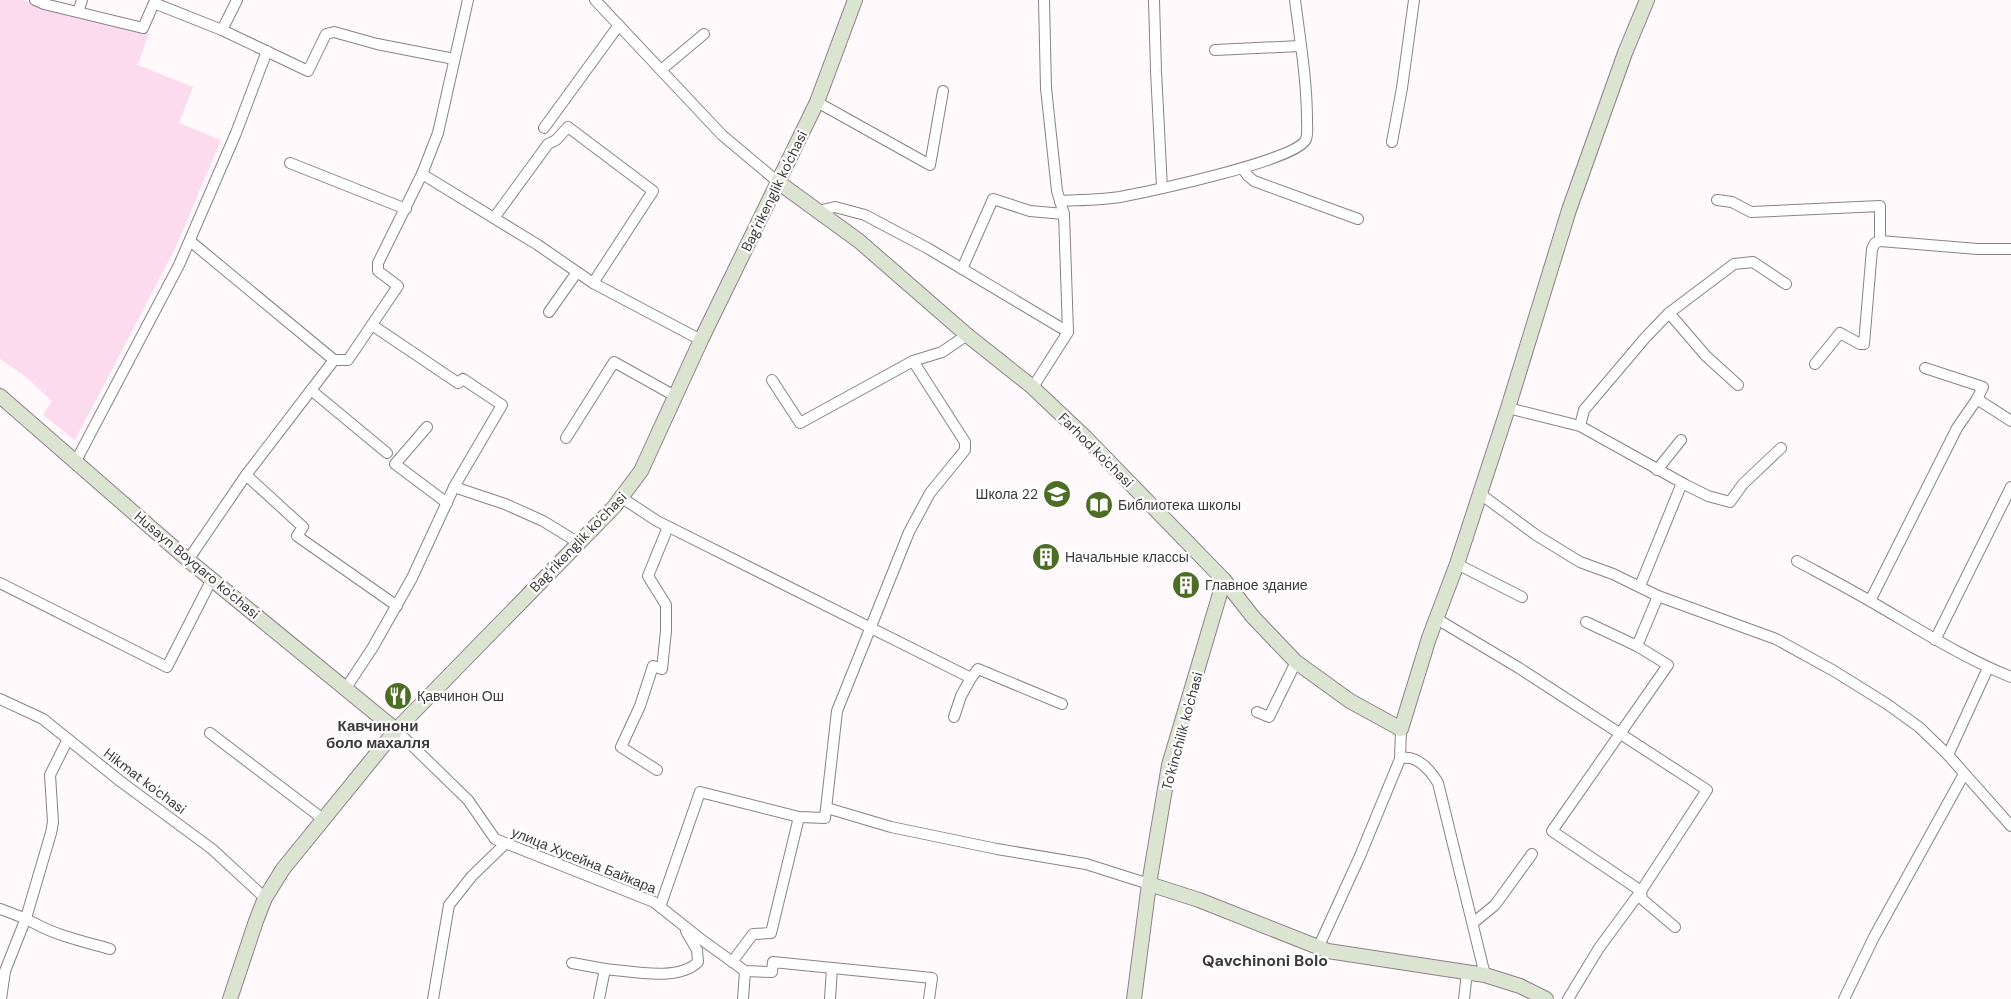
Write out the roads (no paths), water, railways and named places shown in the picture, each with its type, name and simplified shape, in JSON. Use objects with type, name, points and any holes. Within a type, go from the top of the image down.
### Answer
[{"type":"street","points":[[35,0],[143,28],[154,3],[222,30],[308,72],[326,34],[334,32],[377,44],[454,59]]},
{"type":"street","points":[[78,12],[82,0]]},
{"type":"street","points":[[222,30],[237,0]]},
{"type":"street","points":[[190,241],[334,360],[348,360],[398,286],[378,271],[378,263],[406,209],[438,133],[468,0]]},
{"type":"street","points":[[595,0],[722,135],[778,182]]},
{"type":"street","name":"Bag'rikenglik ko'chasi","points":[[230,999],[265,898],[283,869],[396,730],[622,498],[641,471],[701,340],[817,102],[855,0]]},
{"type":"street","points":[[1033,387],[1068,332],[1064,214],[1060,201],[1051,143],[1046,88],[1044,0]]},
{"type":"street","points":[[1154,0],[1162,188]]},
{"type":"street","points":[[1060,201],[1118,197],[1243,169],[1292,150],[1304,143],[1307,139],[1307,109],[1294,0]]},
{"type":"street","points":[[1392,142],[1402,88],[1414,0]]},
{"type":"street","points":[[1318,948],[1360,856],[1400,759],[1400,729],[1429,638],[1457,564],[1480,494],[1569,210],[1647,0]]},
{"type":"street","points":[[544,128],[618,25]]},
{"type":"street","points":[[661,70],[704,34]]},
{"type":"street","points":[[1215,50],[1300,46]]},
{"type":"street","points":[[76,461],[179,265],[236,133],[267,51]]},
{"type":"street","points":[[817,102],[930,165],[943,91]]},
{"type":"street","points":[[494,218],[548,144],[556,140],[568,127],[653,191],[593,283]]},
{"type":"street","points":[[290,163],[406,209]]},
{"type":"street","points":[[1243,169],[1254,181],[1358,219]]},
{"type":"street","points":[[422,174],[494,218],[593,283],[701,340]]},
{"type":"street","name":"Farhod ko'chasi","points":[[778,182],[859,241],[967,335],[1033,387],[1085,437],[1224,580],[1253,617],[1296,662],[1350,701],[1400,729]]},
{"type":"street","points":[[962,269],[993,199],[1030,211],[1064,214]]},
{"type":"street","points":[[1717,200],[1732,202],[1751,212],[1880,206],[1880,241]]},
{"type":"street","points":[[818,211],[835,207],[865,215],[962,269],[1068,332]]},
{"type":"street","points":[[1815,364],[1840,333],[1860,344],[1864,344],[1872,249],[1880,241],[1978,249],[2011,249]]},
{"type":"street","points":[[1580,426],[1584,410],[1668,313],[1734,264],[1753,262],[1786,284]]},
{"type":"street","points":[[549,312],[577,272]]},
{"type":"street","points":[[1668,313],[1706,356],[1738,385]]},
{"type":"street","points":[[346,688],[397,606],[454,487],[502,405],[463,379],[458,384],[372,325]]},
{"type":"street","points":[[772,380],[800,423],[913,361],[942,352],[967,335]]},
{"type":"street","points":[[188,560],[246,474],[334,360]]},
{"type":"street","points":[[660,907],[700,792],[799,817],[825,818],[837,711],[909,532],[930,493],[965,450],[966,442],[913,361]]},
{"type":"street","points":[[566,438],[614,362],[675,396]]},
{"type":"street","points":[[1870,601],[1957,428],[1983,387],[1926,368]]},
{"type":"street","points":[[311,390],[387,453]]},
{"type":"street","name":"Husayn Boyqaro ko'chasi","points":[[0,396],[188,560],[396,730]]},
{"type":"street","points":[[1977,399],[2011,421]]},
{"type":"street","points":[[1508,408],[1580,426],[1682,483],[1708,496],[1730,502],[1743,484],[1781,448]]},
{"type":"street","points":[[428,427],[395,464],[447,502]]},
{"type":"street","points":[[1657,470],[1681,440]]},
{"type":"street","points":[[246,474],[303,528],[297,536],[397,606]]},
{"type":"street","points":[[1640,586],[1682,483]]},
{"type":"street","points":[[454,487],[506,504],[543,521],[579,543]]},
{"type":"street","points":[[1935,640],[2011,487]]},
{"type":"street","points":[[1480,494],[1536,535],[1580,562],[1640,586],[1658,596],[1776,639],[1826,666],[1887,704],[1919,727],[1948,755],[2011,826]]},
{"type":"street","points":[[622,498],[668,527],[971,678]]},
{"type":"street","points":[[657,770],[621,747],[640,706],[653,666],[662,669],[666,605],[648,576],[668,527]]},
{"type":"street","points":[[1797,561],[1870,601],[1935,640],[1988,668],[2011,677]]},
{"type":"street","points":[[1457,564],[1522,597]]},
{"type":"street","points":[[0,583],[167,667],[212,579]]},
{"type":"street","name":"To'kinchilik ko'chasi","points":[[1134,999],[1149,884],[1170,765],[1224,580]]},
{"type":"street","points":[[1637,646],[1658,596]]},
{"type":"street","points":[[1437,619],[1519,668],[1707,790],[1640,891],[1599,948],[1568,999]]},
{"type":"street","points":[[1586,622],[1637,646],[1668,665],[1552,831],[1640,891],[1642,900],[1674,927]]},
{"type":"street","points":[[1257,712],[1269,717],[1296,662]]},
{"type":"street","points":[[1948,755],[1988,668]]},
{"type":"street","points":[[954,717],[961,696],[978,669],[1062,704]]},
{"type":"street","name":"Hikmat ko'chasi","points":[[0,699],[42,719],[120,781],[212,848],[265,898]]},
{"type":"street","name":"улица Хусейна Байкара","points":[[396,730],[468,800],[495,839],[654,902],[744,971]]},
{"type":"street","points":[[210,733],[324,818]]},
{"type":"street","points":[[1,999],[5,971],[26,918],[51,833],[53,822],[50,775],[68,739]]},
{"type":"street","points":[[1400,759],[1412,759],[1421,763],[1432,772],[1438,783],[1456,863],[1486,974]]},
{"type":"street","points":[[1844,999],[1874,937],[1964,774]]},
{"type":"street","points":[[827,808],[900,829],[997,849],[1086,864],[1199,900],[1328,951],[1486,974],[1520,986],[1546,999]]},
{"type":"street","points":[[732,962],[753,934],[771,934],[799,817]]},
{"type":"street","points":[[434,999],[449,905],[472,876],[505,844]]},
{"type":"street","points":[[1473,923],[1495,905],[1532,854]]},
{"type":"street","points":[[0,909],[85,942],[110,949]]},
{"type":"street","name":"улица Хусейна Байкара","points":[[605,969],[649,973],[677,973],[691,969],[698,962],[697,950],[684,926]]},
{"type":"street","points":[[743,999],[744,971],[772,972],[773,962],[932,978],[929,999]]},
{"type":"street","points":[[572,963],[605,969],[599,999]]},
{"type":"street","points":[[830,999],[832,968]]},
{"type":"street","points":[[1464,999],[1466,972]]},
{"type":"place","name":"Школа 22","points":[[1057,494]]},
{"type":"place","name":"Библиотека школы","points":[[1099,505]]},
{"type":"place","name":"Начальные классы","points":[[1046,557]]},
{"type":"place","name":"Главное здание","points":[[1186,585]]},
{"type":"place","name":"Қавчинон Ош","points":[[398,696]]},
{"type":"district","name":"Кавчинони боло махалля","points":[[378,734]]},
{"type":"district","name":"Qavchinoni Bolo","points":[[1265,960]]}]
